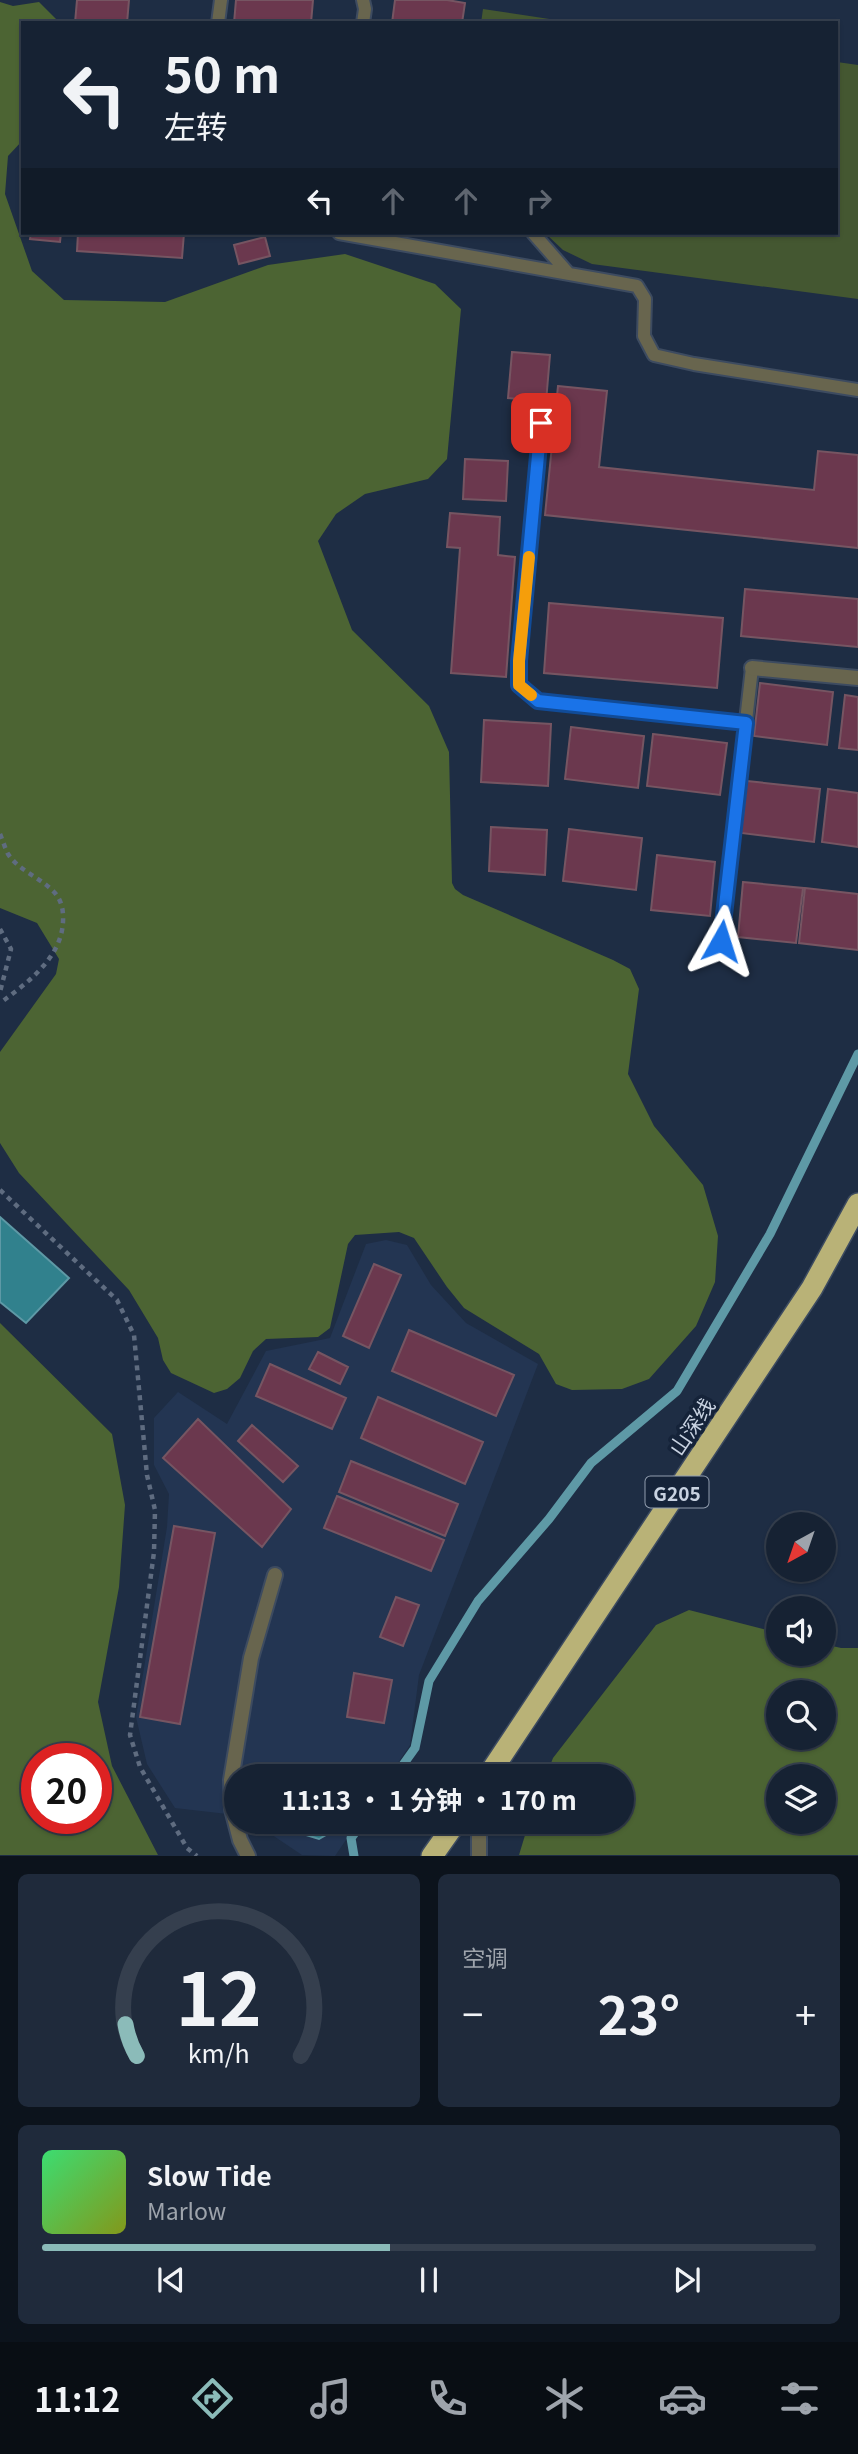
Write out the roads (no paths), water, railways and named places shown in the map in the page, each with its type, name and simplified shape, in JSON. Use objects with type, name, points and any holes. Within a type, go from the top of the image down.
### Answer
[{"type":"highway","name":"山深线","points":[[496,1764],[812,1288],[858,1204]]},
{"type":"highway","points":[[432,1856],[448,1834]]},
{"type":"street","points":[[752,668],[858,678]]},
{"type":"street","points":[[248,1856],[240,1840],[232,1809],[231,1780],[251,1658],[275,1575]]},
{"type":"street","points":[[479,1834],[479,1856]]},
{"type":"lane","points":[[218,21],[221,0]]},
{"type":"lane","points":[[363,0],[366,9],[363,21]]},
{"type":"lane","points":[[350,235],[637,286],[645,299],[644,336],[654,355],[694,364],[858,390]]},
{"type":"lane","points":[[535,235],[568,274]]},
{"type":"lane","points":[[541,423],[519,685],[538,701],[746,723]]},
{"type":"lane","points":[[721,941],[752,668]]},
{"type":"waterway","points":[[404,1764],[415,1748],[429,1681],[478,1601],[549,1519],[591,1463],[677,1391],[770,1234],[858,1054]]},
{"type":"waterway","points":[[354,1834],[351,1838],[354,1856]]}]
